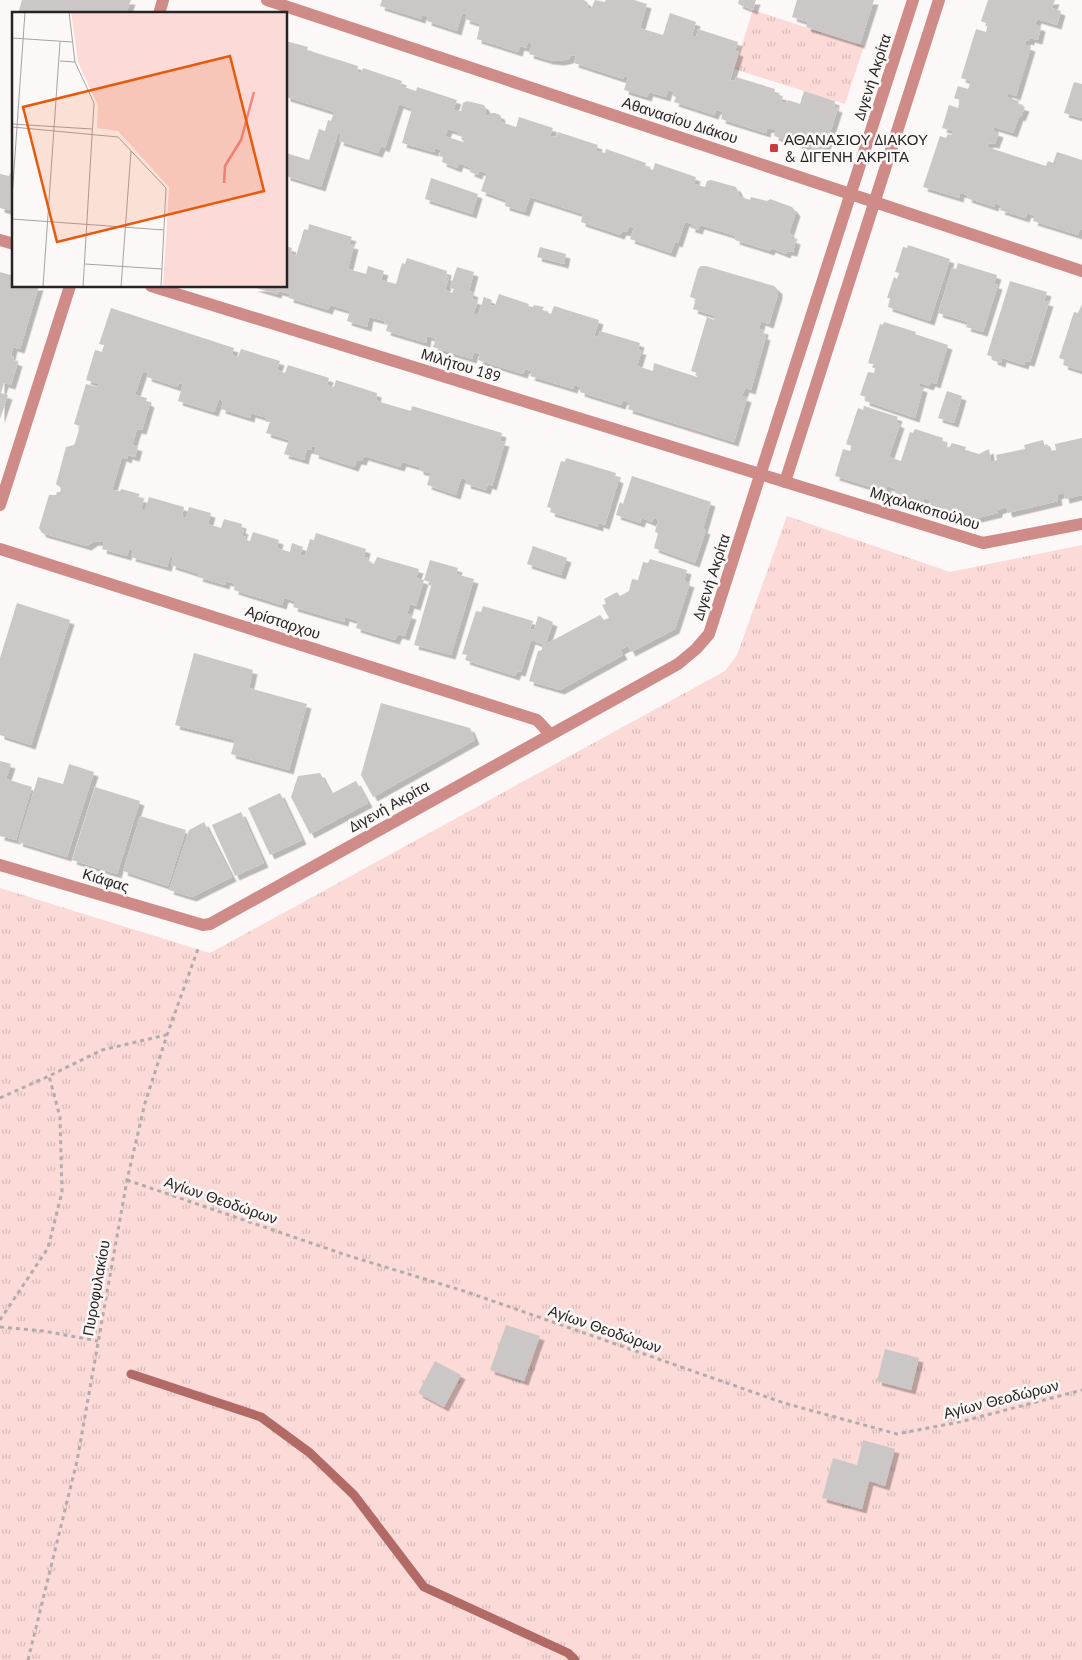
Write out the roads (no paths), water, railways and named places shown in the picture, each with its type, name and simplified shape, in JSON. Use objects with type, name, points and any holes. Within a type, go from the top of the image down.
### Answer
[{"type":"street","name":"Αθανασίου Διάκου","points":[[267,0],[1082,271]]},
{"type":"street","name":"Διγενή Ακρίτα","points":[[203,926],[223,917],[678,664],[696,649],[709,634],[762,475],[913,0]]},
{"type":"street","points":[[785,482],[939,0]]},
{"type":"street","points":[[0,504],[69,288]]},
{"type":"street","name":"Μιλήτου 189","points":[[157,288],[762,475]]},
{"type":"street","name":"Μιχαλακοπούλου","points":[[762,475],[983,543],[1082,524]]},
{"type":"street","name":"Αρίσταρχου","points":[[0,549],[537,720],[550,734]]},
{"type":"street","name":"Κιάφας","points":[[0,865],[203,926]]},
{"type":"waterway","points":[[131,1374],[261,1417],[310,1453],[354,1495],[424,1587],[568,1653],[575,1660]]},
{"type":"place","name":"ΑΘΑΝΑΣΙΟΥ ΔΙΑΚΟΥ & ΔΙΓΕΝΗ ΑΚΡΙΤΑ","points":[[774,148]]}]
